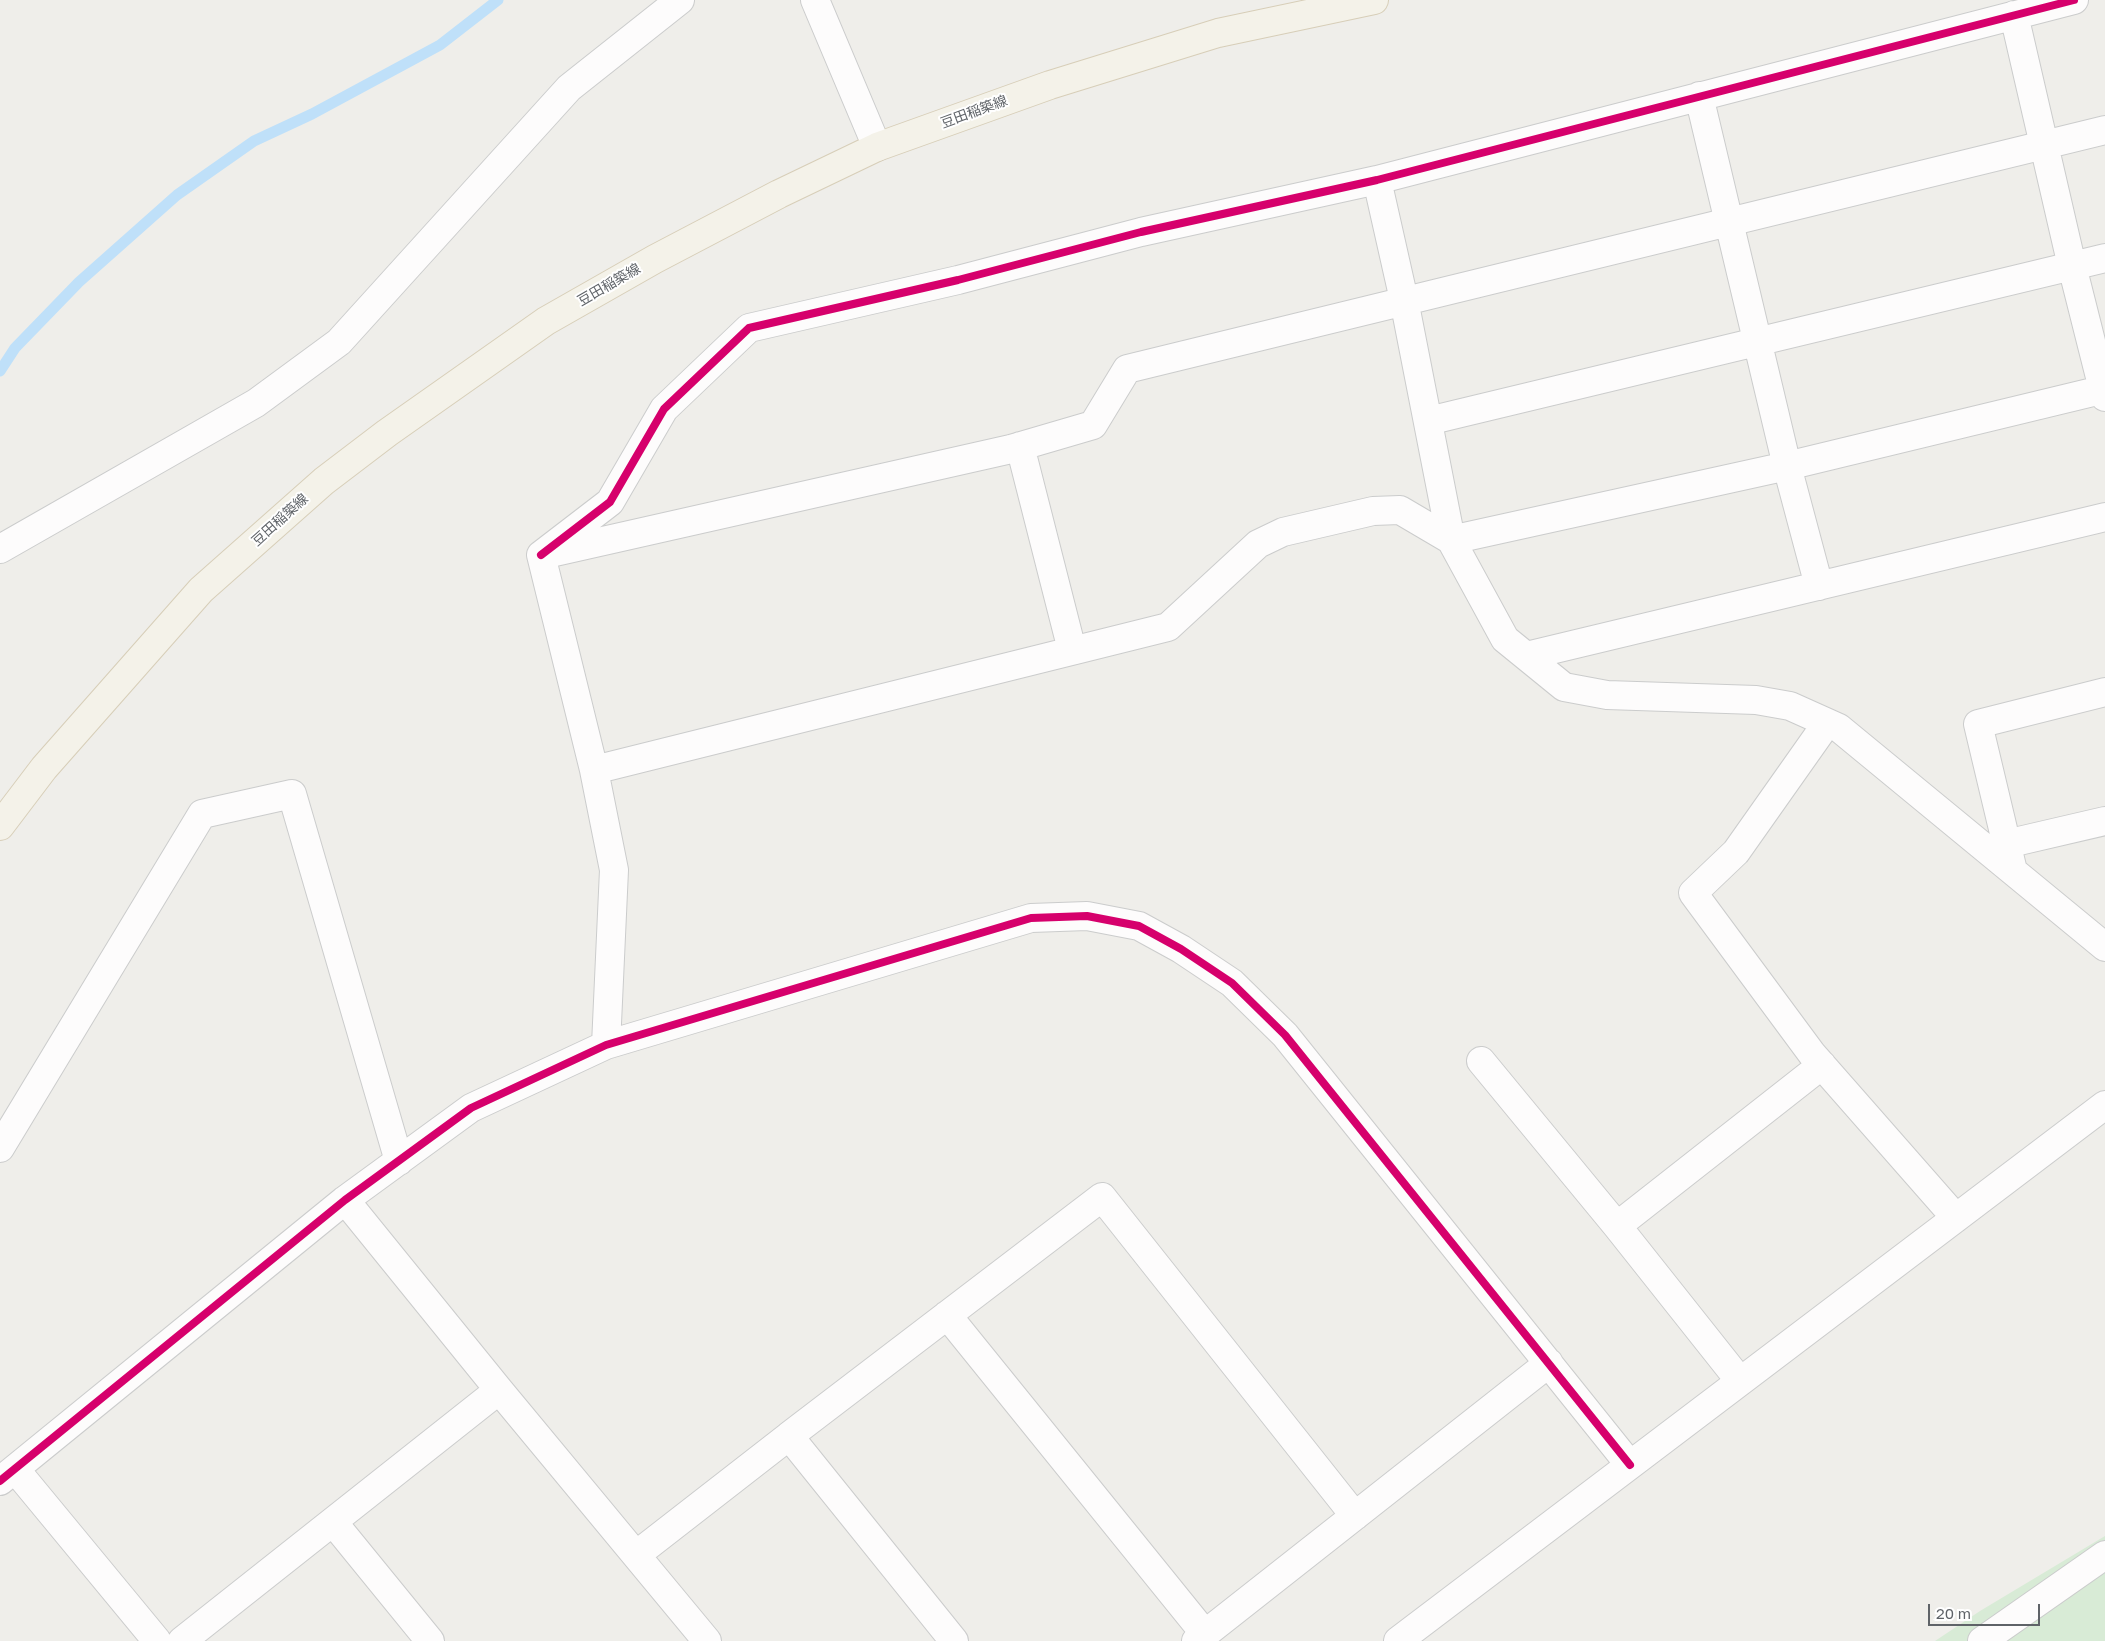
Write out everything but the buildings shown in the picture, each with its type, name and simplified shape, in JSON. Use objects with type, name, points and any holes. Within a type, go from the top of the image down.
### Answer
[{"type":"main road","name":"豆田稲築線","points":[[0,826],[44,768],[201,590],[324,481],[387,433],[546,321],[655,259],[779,194],[877,147],[1050,85],[1218,33],[1374,0]]},
{"type":"street","points":[[0,549],[256,403],[339,342],[569,88],[680,0]]},
{"type":"street","points":[[815,0],[877,147]]},
{"type":"street","points":[[541,555],[610,502],[664,409],[749,328],[958,280],[1142,232],[1376,180],[2074,0]]},
{"type":"street","points":[[594,770],[1168,627],[1258,544],[1283,532],[1373,511],[1400,510],[1451,540],[1787,466],[2104,392],[2072,266],[2014,16]]},
{"type":"street","points":[[1699,96],[1787,466],[1819,586]]},
{"type":"street","points":[[541,555],[1020,446],[1093,425],[1126,369],[2105,130]]},
{"type":"street","points":[[1376,180],[1404,300],[1451,540],[1505,640],[1564,687],[1607,695],[1756,700],[1790,706],[1839,728],[2105,948]]},
{"type":"street","points":[[1428,421],[2105,258]]},
{"type":"street","points":[[1020,446],[1072,650]]},
{"type":"street","points":[[1526,656],[2105,517]]},
{"type":"street","points":[[541,555],[594,770],[614,870],[606,1045]]},
{"type":"street","points":[[2013,871],[1978,724],[2105,692]]},
{"type":"street","points":[[1827,723],[1736,852],[1693,893],[1822,1065],[1956,1218]]},
{"type":"street","points":[[0,1148],[202,814],[292,794],[399,1161]]},
{"type":"street","points":[[2006,844],[2105,821]]},
{"type":"street","points":[[157,1641],[8,1475],[345,1200],[471,1108],[606,1045],[1031,918],[1087,916],[1139,926],[1181,949],[1232,983],[1286,1035],[1630,1464]]},
{"type":"street","points":[[1481,1061],[1617,1226],[1740,1381]]},
{"type":"street","points":[[1617,1226],[1822,1065]]},
{"type":"street","points":[[1398,1641],[2105,1105]]},
{"type":"street","points":[[636,1555],[1102,1197],[1355,1516]]},
{"type":"street","points":[[345,1200],[499,1390],[707,1641]]},
{"type":"street","points":[[947,1315],[1200,1638],[1548,1363]]},
{"type":"street","points":[[182,1641],[499,1390]]},
{"type":"street","points":[[789,1436],[954,1641]]},
{"type":"street","points":[[333,1522],[430,1641]]},
{"type":"street","points":[[1982,1641],[2105,1555]]},
{"type":"green space","points":[[2105,1536],[2105,1641],[1935,1641],[1980,1611]]},
{"type":"waterway","points":[[0,371],[15,348],[79,282],[177,195],[254,141],[312,114],[440,45],[498,0]]},
{"type":"cycle path","points":[[541,555],[610,502],[664,409],[749,328],[958,280],[1141,232],[1377,180],[2074,0]]},
{"type":"cycle path","points":[[0,1481],[345,1200],[471,1108],[606,1045],[1031,918],[1087,916],[1139,926],[1181,949],[1232,983],[1285,1035],[1630,1465]]}]
